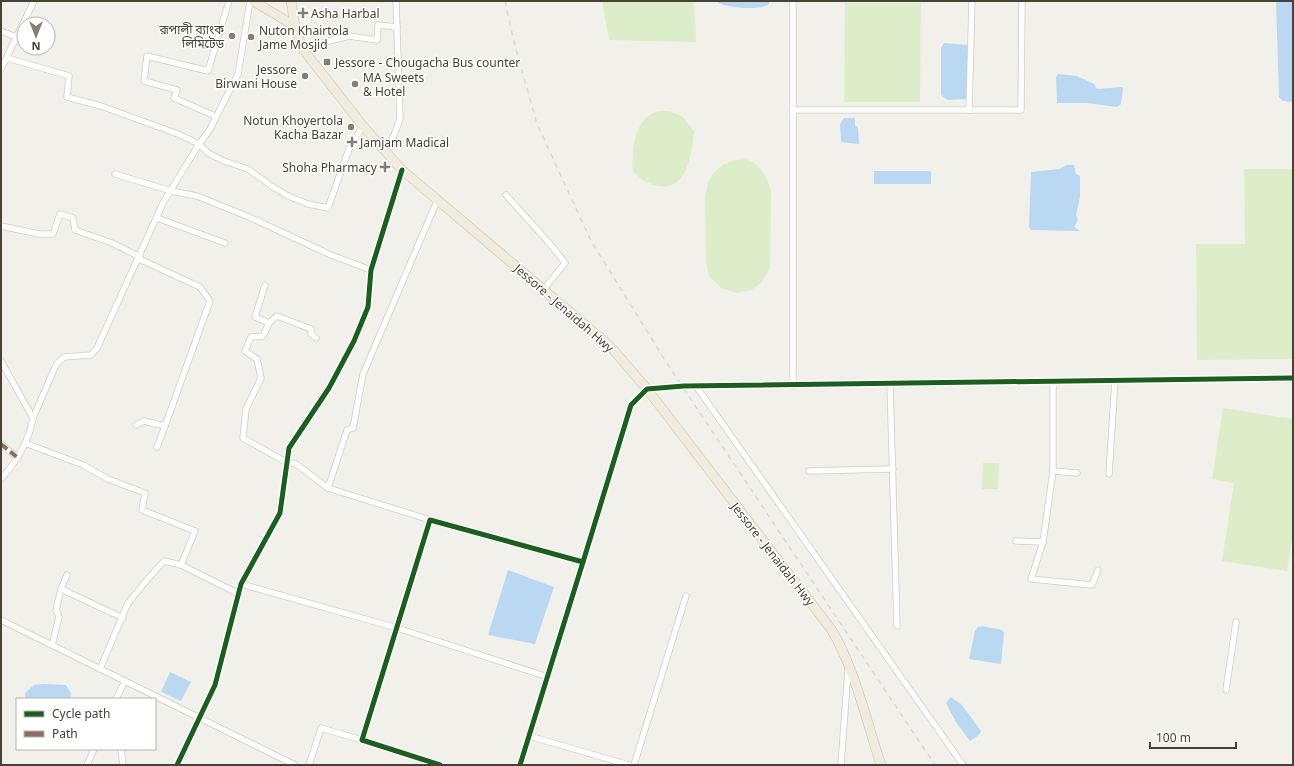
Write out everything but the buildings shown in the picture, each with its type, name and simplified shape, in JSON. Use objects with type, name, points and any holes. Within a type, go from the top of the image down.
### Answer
[{"type":"highway","points":[[252,1],[295,26]]},
{"type":"highway","name":"Jessore - Jenaidah Hwy","points":[[291,1],[295,26],[302,48],[363,126],[402,170],[436,201],[544,289],[610,346],[647,389],[839,642],[849,667],[881,765]]},
{"type":"street","points":[[26,16],[34,1]]},
{"type":"street","points":[[215,116],[174,98],[178,90],[144,81],[147,56],[208,71],[229,1]]},
{"type":"street","points":[[1,479],[3,473],[18,458],[31,432],[34,418],[56,365],[64,357],[92,354],[97,348],[140,258],[157,218],[171,191],[208,131],[215,116],[224,105],[238,74],[252,1]]},
{"type":"street","points":[[386,151],[400,119],[396,1]]},
{"type":"street","points":[[793,1],[793,386]]},
{"type":"street","points":[[969,110],[972,1]]},
{"type":"street","points":[[793,110],[1022,110],[1022,1]]},
{"type":"street","points":[[302,48],[349,36],[377,40],[378,26],[397,27]]},
{"type":"street","points":[[1,31],[16,37],[1,69]]},
{"type":"street","points":[[7,58],[69,76],[67,97],[127,115],[199,144],[208,153],[248,169],[288,196],[308,204],[328,208],[349,149],[363,126]]},
{"type":"street","points":[[177,765],[215,685],[241,584],[280,513],[284,496],[286,462],[289,448],[329,388],[354,341],[368,307],[371,270],[402,170]]},
{"type":"street","points":[[115,174],[171,191],[197,196],[249,217],[290,237],[371,270]]},
{"type":"street","points":[[506,195],[565,263],[544,289]]},
{"type":"street","points":[[328,488],[347,430],[354,428],[363,374],[436,201]]},
{"type":"street","points":[[1,226],[39,234],[53,234],[60,214],[73,218],[75,230],[112,243],[200,287],[210,301],[157,447]]},
{"type":"street","points":[[157,218],[225,243]]},
{"type":"street","points":[[265,285],[256,317],[269,323]]},
{"type":"street","points":[[316,338],[311,334],[311,328],[277,316],[269,323],[263,336],[251,337],[245,351],[257,359],[261,378],[246,410],[243,438],[286,462],[296,464],[328,488],[430,520],[583,562]]},
{"type":"street","points":[[1,361],[34,418]]},
{"type":"street","points":[[520,765],[631,405],[647,389],[696,386],[793,386],[1293,378]]},
{"type":"street","points":[[1109,474],[1115,380]]},
{"type":"street","points":[[1053,381],[1053,471],[1043,542],[1031,580],[1092,585],[1098,570]]},
{"type":"street","points":[[890,384],[897,626]]},
{"type":"street","points":[[696,386],[963,765]]},
{"type":"street","points":[[136,425],[144,421],[165,426]]},
{"type":"street","points":[[25,443],[83,464],[108,479],[145,493],[142,510],[195,531],[181,565]]},
{"type":"street","points":[[1,444],[18,458]]},
{"type":"street","points":[[810,471],[892,469]]},
{"type":"street","points":[[1053,471],[1077,473]]},
{"type":"street","points":[[362,740],[430,520]]},
{"type":"street","points":[[1016,541],[1043,542]]},
{"type":"street","points":[[100,669],[123,618],[128,603],[164,561],[181,565],[239,594]]},
{"type":"street","points":[[52,645],[59,618],[56,610],[61,589],[67,575]]},
{"type":"street","points":[[241,584],[397,628],[548,677]]},
{"type":"street","points":[[61,589],[74,597],[123,618]]},
{"type":"street","points":[[634,765],[686,596]]},
{"type":"street","points":[[1,620],[295,765]]},
{"type":"street","points":[[1226,690],[1236,622]]},
{"type":"street","points":[[842,765],[849,667]]},
{"type":"street","points":[[116,698],[125,681]]},
{"type":"street","points":[[309,765],[321,728],[440,765]]},
{"type":"street","points":[[529,736],[629,765]]},
{"type":"street","points":[[87,765],[94,750]]},
{"type":"street","points":[[121,750],[123,765]]},
{"type":"green space","points":[[602,1],[694,1],[696,42],[609,40]]},
{"type":"green space","points":[[845,3],[921,3],[920,102],[844,102]]},
{"type":"green space","points":[[660,111],[668,111],[682,116],[694,131],[692,149],[687,168],[682,176],[669,186],[659,186],[644,181],[633,171],[634,146],[638,129],[648,116]]},
{"type":"green space","points":[[736,160],[749,160],[757,165],[766,177],[771,191],[770,267],[761,283],[751,290],[737,293],[721,288],[709,276],[706,261],[705,197],[708,183],[713,174],[722,165]]},
{"type":"green space","points":[[1244,169],[1293,169],[1293,359],[1197,360],[1196,244],[1245,244]]},
{"type":"green space","points":[[1223,408],[1293,419],[1293,532],[1287,571],[1222,561],[1234,483],[1212,479]]},
{"type":"green space","points":[[983,463],[999,463],[998,489],[982,489]]},
{"type":"water","points":[[717,1],[769,1],[769,4],[765,6],[742,8],[733,7]]},
{"type":"water","points":[[1276,1],[1293,1],[1293,102],[1283,101],[1279,97]]},
{"type":"water","points":[[944,43],[968,45],[966,99],[948,100],[941,95],[941,48]]},
{"type":"water","points":[[1058,74],[1077,76],[1094,84],[1097,89],[1122,87],[1121,104],[1117,107],[1087,103],[1057,103],[1056,77]]},
{"type":"water","points":[[844,118],[855,118],[855,125],[858,127],[859,144],[841,142],[840,124]]},
{"type":"water","points":[[1067,165],[1074,165],[1076,174],[1080,176],[1080,197],[1076,215],[1078,220],[1074,227],[1080,231],[1031,230],[1029,227],[1031,172],[1059,169]]},
{"type":"water","points":[[874,171],[931,171],[931,184],[874,184]]},
{"type":"water","points":[[508,570],[554,587],[535,644],[488,635]]},
{"type":"water","points":[[982,626],[1002,630],[1004,633],[1001,664],[969,659],[975,631],[978,627]]},
{"type":"water","points":[[170,672],[191,682],[181,701],[161,692]]},
{"type":"water","points":[[34,685],[66,685],[71,694],[70,698],[25,698],[25,693]]},
{"type":"water","points":[[951,697],[961,704],[981,731],[979,735],[970,741],[956,722],[946,703]]},
{"type":"railway","points":[[505,1],[514,42],[537,124],[591,241],[668,365],[935,765]]},
{"type":"marked path","points":[[1,444],[18,458]]},
{"type":"cycle path","points":[[177,765],[215,685],[241,584],[280,513],[289,448],[329,388],[354,341],[368,307],[371,270],[402,170]]},
{"type":"cycle path","points":[[583,562],[631,405],[647,389],[684,386],[1293,378]]},
{"type":"cycle path","points":[[440,765],[362,740],[430,520],[583,562],[520,765]]},
{"type":"place","name":"Asha Harbal","points":[[303,13]]},
{"type":"place","name":"রূপালী ব্যাংক লিমিটেড","points":[[232,36]]},
{"type":"place","name":"Nuton Khairtola Jame Mosjid","points":[[251,37]]},
{"type":"place","name":"Jessore - Chougacha Bus counter","points":[[327,62]]},
{"type":"place","name":"Jessore Birwani House","points":[[305,76]]},
{"type":"place","name":"MA Sweets & Hotel","points":[[355,84]]},
{"type":"place","name":"Notun Khoyertola Kacha Bazar","points":[[351,127]]},
{"type":"place","name":"Jamjam Madical","points":[[352,142]]},
{"type":"place","name":"Shoha Pharmacy","points":[[385,167]]}]
